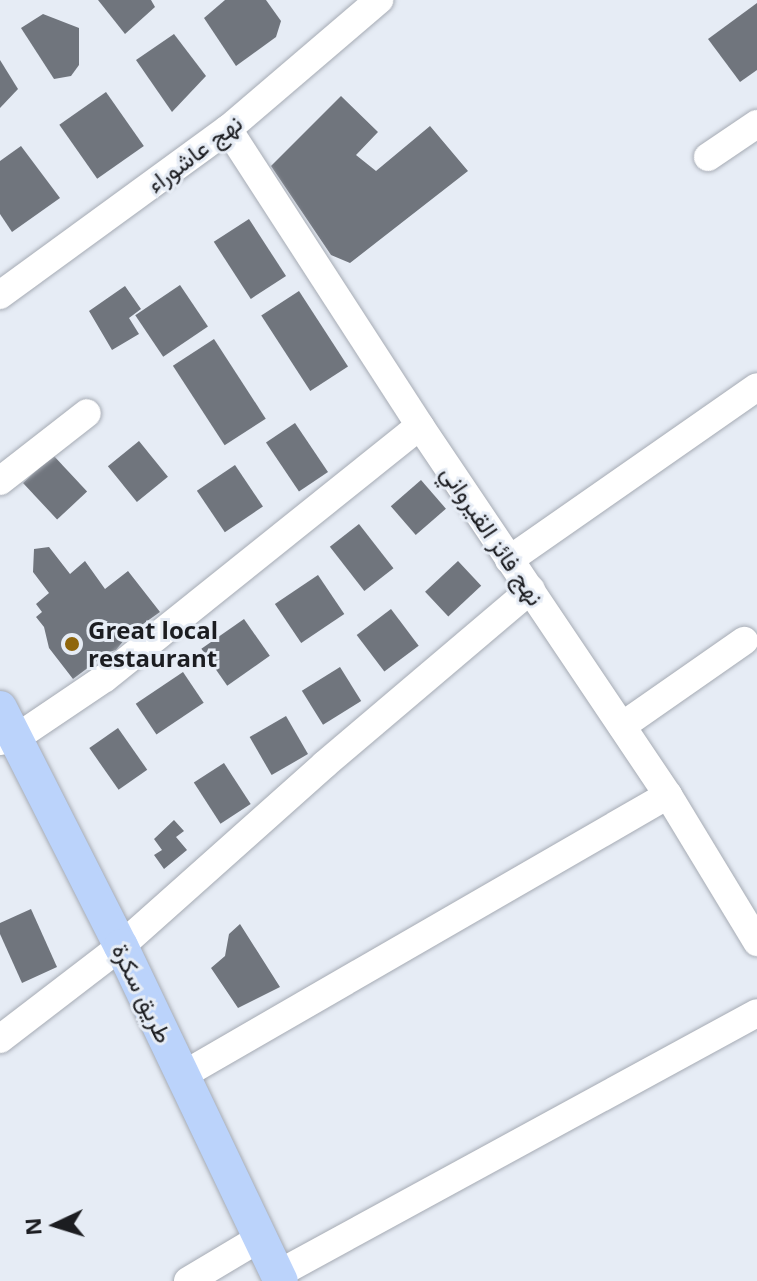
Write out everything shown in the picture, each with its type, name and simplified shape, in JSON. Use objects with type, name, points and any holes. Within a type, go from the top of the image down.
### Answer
[{"type":"main road","name":"طريق سكرة","points":[[0,708],[8,739],[121,946],[280,1277]]},
{"type":"street","name":"نهج عاشوراء","points":[[0,295],[228,129],[379,0]]},
{"type":"street","points":[[708,157],[757,124]]},
{"type":"street","name":"نهج فائز القيرواني","points":[[228,129],[420,426],[668,795],[757,942]]},
{"type":"street","points":[[509,560],[757,387]]},
{"type":"street","points":[[0,481],[87,413]]},
{"type":"street","points":[[8,739],[105,678],[420,426]]},
{"type":"street","points":[[0,1039],[121,946],[325,764],[531,589]]},
{"type":"street","points":[[622,726],[744,641]]},
{"type":"street","points":[[183,1075],[668,795]]},
{"type":"street","points":[[280,1277],[757,1013]]},
{"type":"street","points":[[188,1281],[260,1238]]},
{"type":"building","points":[[98,0],[151,0],[155,7],[125,34]]},
{"type":"building","points":[[225,0],[266,0],[281,21],[276,37],[236,66],[204,18]]},
{"type":"building","points":[[757,3],[757,70],[740,82],[708,39]]},
{"type":"building","points":[[43,14],[79,28],[79,65],[71,76],[54,79],[21,28]]},
{"type":"building","points":[[174,34],[206,76],[172,112],[136,60]]},
{"type":"building","points":[[0,60],[18,89],[0,108]]},
{"type":"building","points":[[106,92],[144,146],[97,179],[59,125]]},
{"type":"building","points":[[341,96],[378,132],[356,155],[376,171],[430,126],[468,171],[350,263],[331,255],[271,166]]},
{"type":"building","points":[[21,146],[60,198],[12,232],[0,214],[0,161]]},
{"type":"building","points":[[249,219],[286,276],[251,299],[214,242]]},
{"type":"building","points":[[180,285],[208,326],[163,357],[135,315]]},
{"type":"building","points":[[125,286],[141,309],[129,318],[139,334],[112,350],[89,311]]},
{"type":"building","points":[[299,291],[348,366],[310,391],[261,316]]},
{"type":"building","points":[[214,339],[266,419],[225,445],[173,366]]},
{"type":"building","points":[[295,423],[328,472],[299,491],[266,443]]},
{"type":"building","points":[[139,441],[168,477],[137,502],[108,466]]},
{"type":"building","points":[[53,455],[87,492],[57,520],[23,483]]},
{"type":"building","points":[[235,465],[263,506],[225,532],[197,491]]},
{"type":"building","points":[[421,480],[446,509],[416,535],[391,506]]},
{"type":"building","points":[[359,524],[393,568],[364,591],[330,547]]},
{"type":"building","points":[[49,547],[70,574],[85,561],[105,589],[128,571],[160,612],[129,634],[116,650],[73,679],[49,648],[44,627],[36,617],[42,612],[36,604],[49,593],[33,572],[34,549]]},
{"type":"building","points":[[458,561],[481,586],[448,617],[425,592]]},
{"type":"building","points":[[318,575],[344,614],[301,643],[275,604]]},
{"type":"building","points":[[391,609],[419,646],[384,672],[357,635]]},
{"type":"building","points":[[244,619],[270,656],[227,686],[201,649]]},
{"type":"building","points":[[340,667],[361,701],[323,725],[302,691]]},
{"type":"building","points":[[183,672],[204,703],[156,735],[136,704]]},
{"type":"building","points":[[286,716],[308,754],[272,775],[250,737]]},
{"type":"building","points":[[118,728],[147,770],[119,790],[89,748]]},
{"type":"building","points":[[224,763],[251,804],[220,824],[194,783]]},
{"type":"building","points":[[174,820],[184,831],[176,837],[187,850],[164,869],[154,855],[162,850],[154,839]]},
{"type":"building","points":[[31,909],[57,967],[22,983],[0,934],[0,923]]},
{"type":"building","points":[[240,924],[280,987],[238,1008],[211,968],[225,956],[229,934]]},
{"type":"place","name":"Great local restaurant","points":[[72,644]]}]
